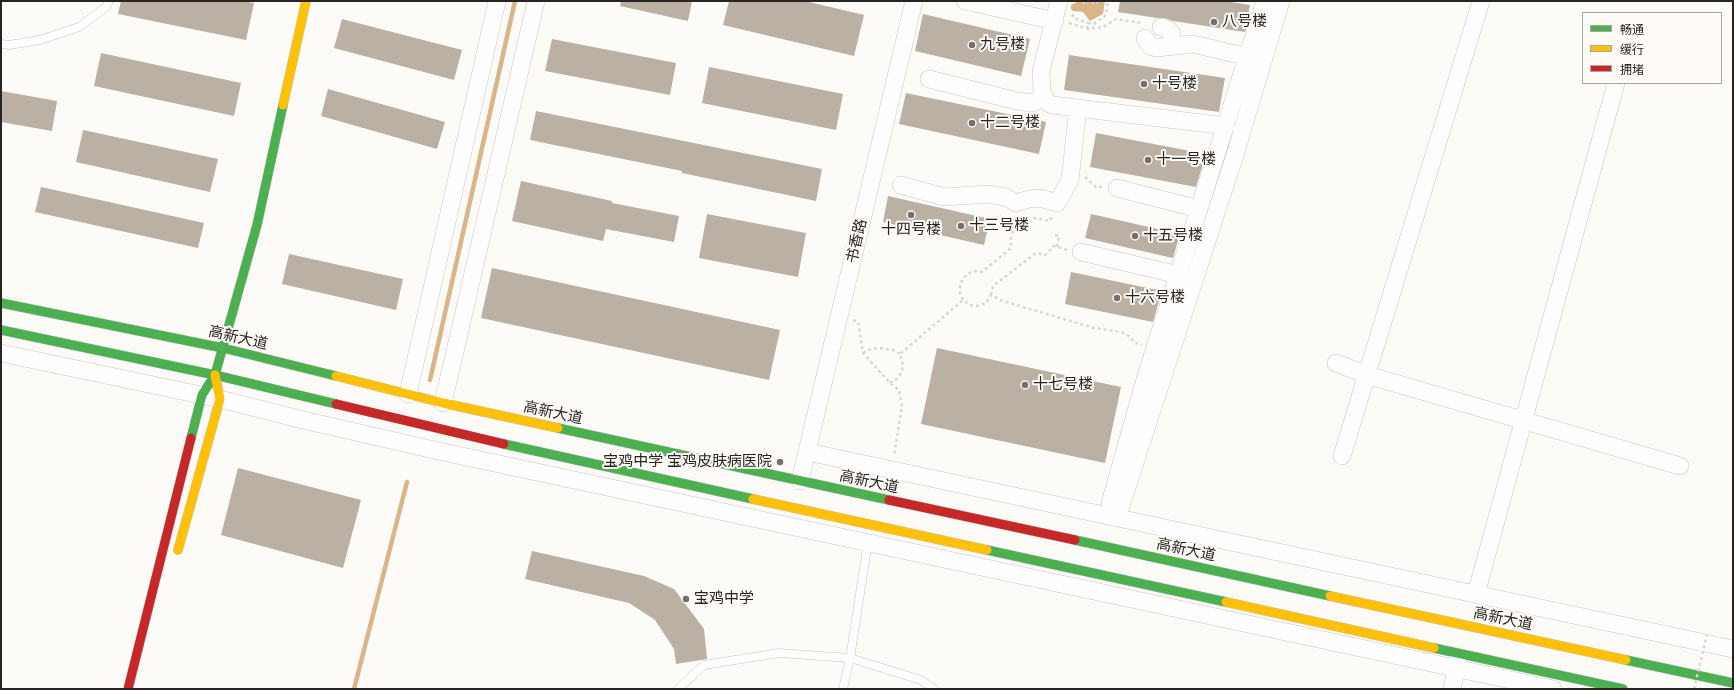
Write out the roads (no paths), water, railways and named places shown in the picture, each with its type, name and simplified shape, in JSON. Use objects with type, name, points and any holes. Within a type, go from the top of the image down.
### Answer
[{"type":"main road","points":[[128,689],[202,395],[215,375],[257,225],[306,1]]},
{"type":"main road","name":"高新大道","points":[[1,303],[223,348],[443,403],[1733,683]]},
{"type":"main road","points":[[1,330],[215,375],[466,436],[869,523],[1458,661],[1623,689]]},
{"type":"main road","points":[[176,559],[220,399],[215,375]]},
{"type":"street","points":[[408,394],[497,1]]},
{"type":"street","points":[[443,403],[536,1]]},
{"type":"street","name":"书香路","points":[[800,481],[914,1]]},
{"type":"street","points":[[965,1],[1055,21]]},
{"type":"street","points":[[1112,517],[1146,376],[1265,1]]},
{"type":"street","points":[[1112,517],[1232,162],[1281,1]]},
{"type":"street","points":[[1342,456],[1481,1]]},
{"type":"street","points":[[1065,6],[1055,21],[1041,71],[1042,91],[1047,102],[1052,105],[1226,126]]},
{"type":"street","points":[[1151,30],[1150,46],[1157,48],[1194,44],[1248,57]]},
{"type":"street","points":[[929,79],[1017,101],[1033,103],[1044,97]]},
{"type":"street","points":[[1476,594],[1616,84]]},
{"type":"street","points":[[901,185],[944,197],[988,194],[1006,197],[1017,203],[1029,199],[1040,198],[1057,203],[1070,180],[1078,108]]},
{"type":"street","points":[[1117,188],[1199,209]]},
{"type":"street","points":[[1082,252],[1179,275]]},
{"type":"street","points":[[1,353],[220,399],[303,420],[443,452],[868,542],[1458,661],[1553,689]]},
{"type":"street","points":[[1336,363],[1367,375],[1680,466]]},
{"type":"street","points":[[808,452],[1733,649]]},
{"type":"street","points":[[1452,689],[1458,661]]},
{"type":"lane","points":[[1,44],[9,45],[40,40],[79,27],[106,7],[109,1]]},
{"type":"lane","points":[[843,689],[850,658],[868,542],[869,523]]},
{"type":"lane","points":[[678,689],[704,665],[779,653],[850,658],[921,680],[934,689]]},
{"type":"waterway","points":[[430,380],[515,1]]},
{"type":"waterway","points":[[354,689],[407,482]]},
{"type":"place","name":"八号楼","points":[[1214,22]]},
{"type":"place","name":"九号楼","points":[[972,45]]},
{"type":"place","name":"十号楼","points":[[1144,84]]},
{"type":"place","name":"十二号楼","points":[[972,123]]},
{"type":"place","name":"十一号楼","points":[[1148,160]]},
{"type":"place","name":"十四号楼","points":[[911,215]]},
{"type":"place","name":"十三号楼","points":[[961,226]]},
{"type":"place","name":"十五号楼","points":[[1135,236]]},
{"type":"place","name":"十六号楼","points":[[1117,298]]},
{"type":"place","name":"十七号楼","points":[[1025,385]]},
{"type":"place","name":"宝鸡中学 宝鸡皮肤病医院","points":[[780,462]]},
{"type":"place","name":"宝鸡中学","points":[[686,599]]}]
